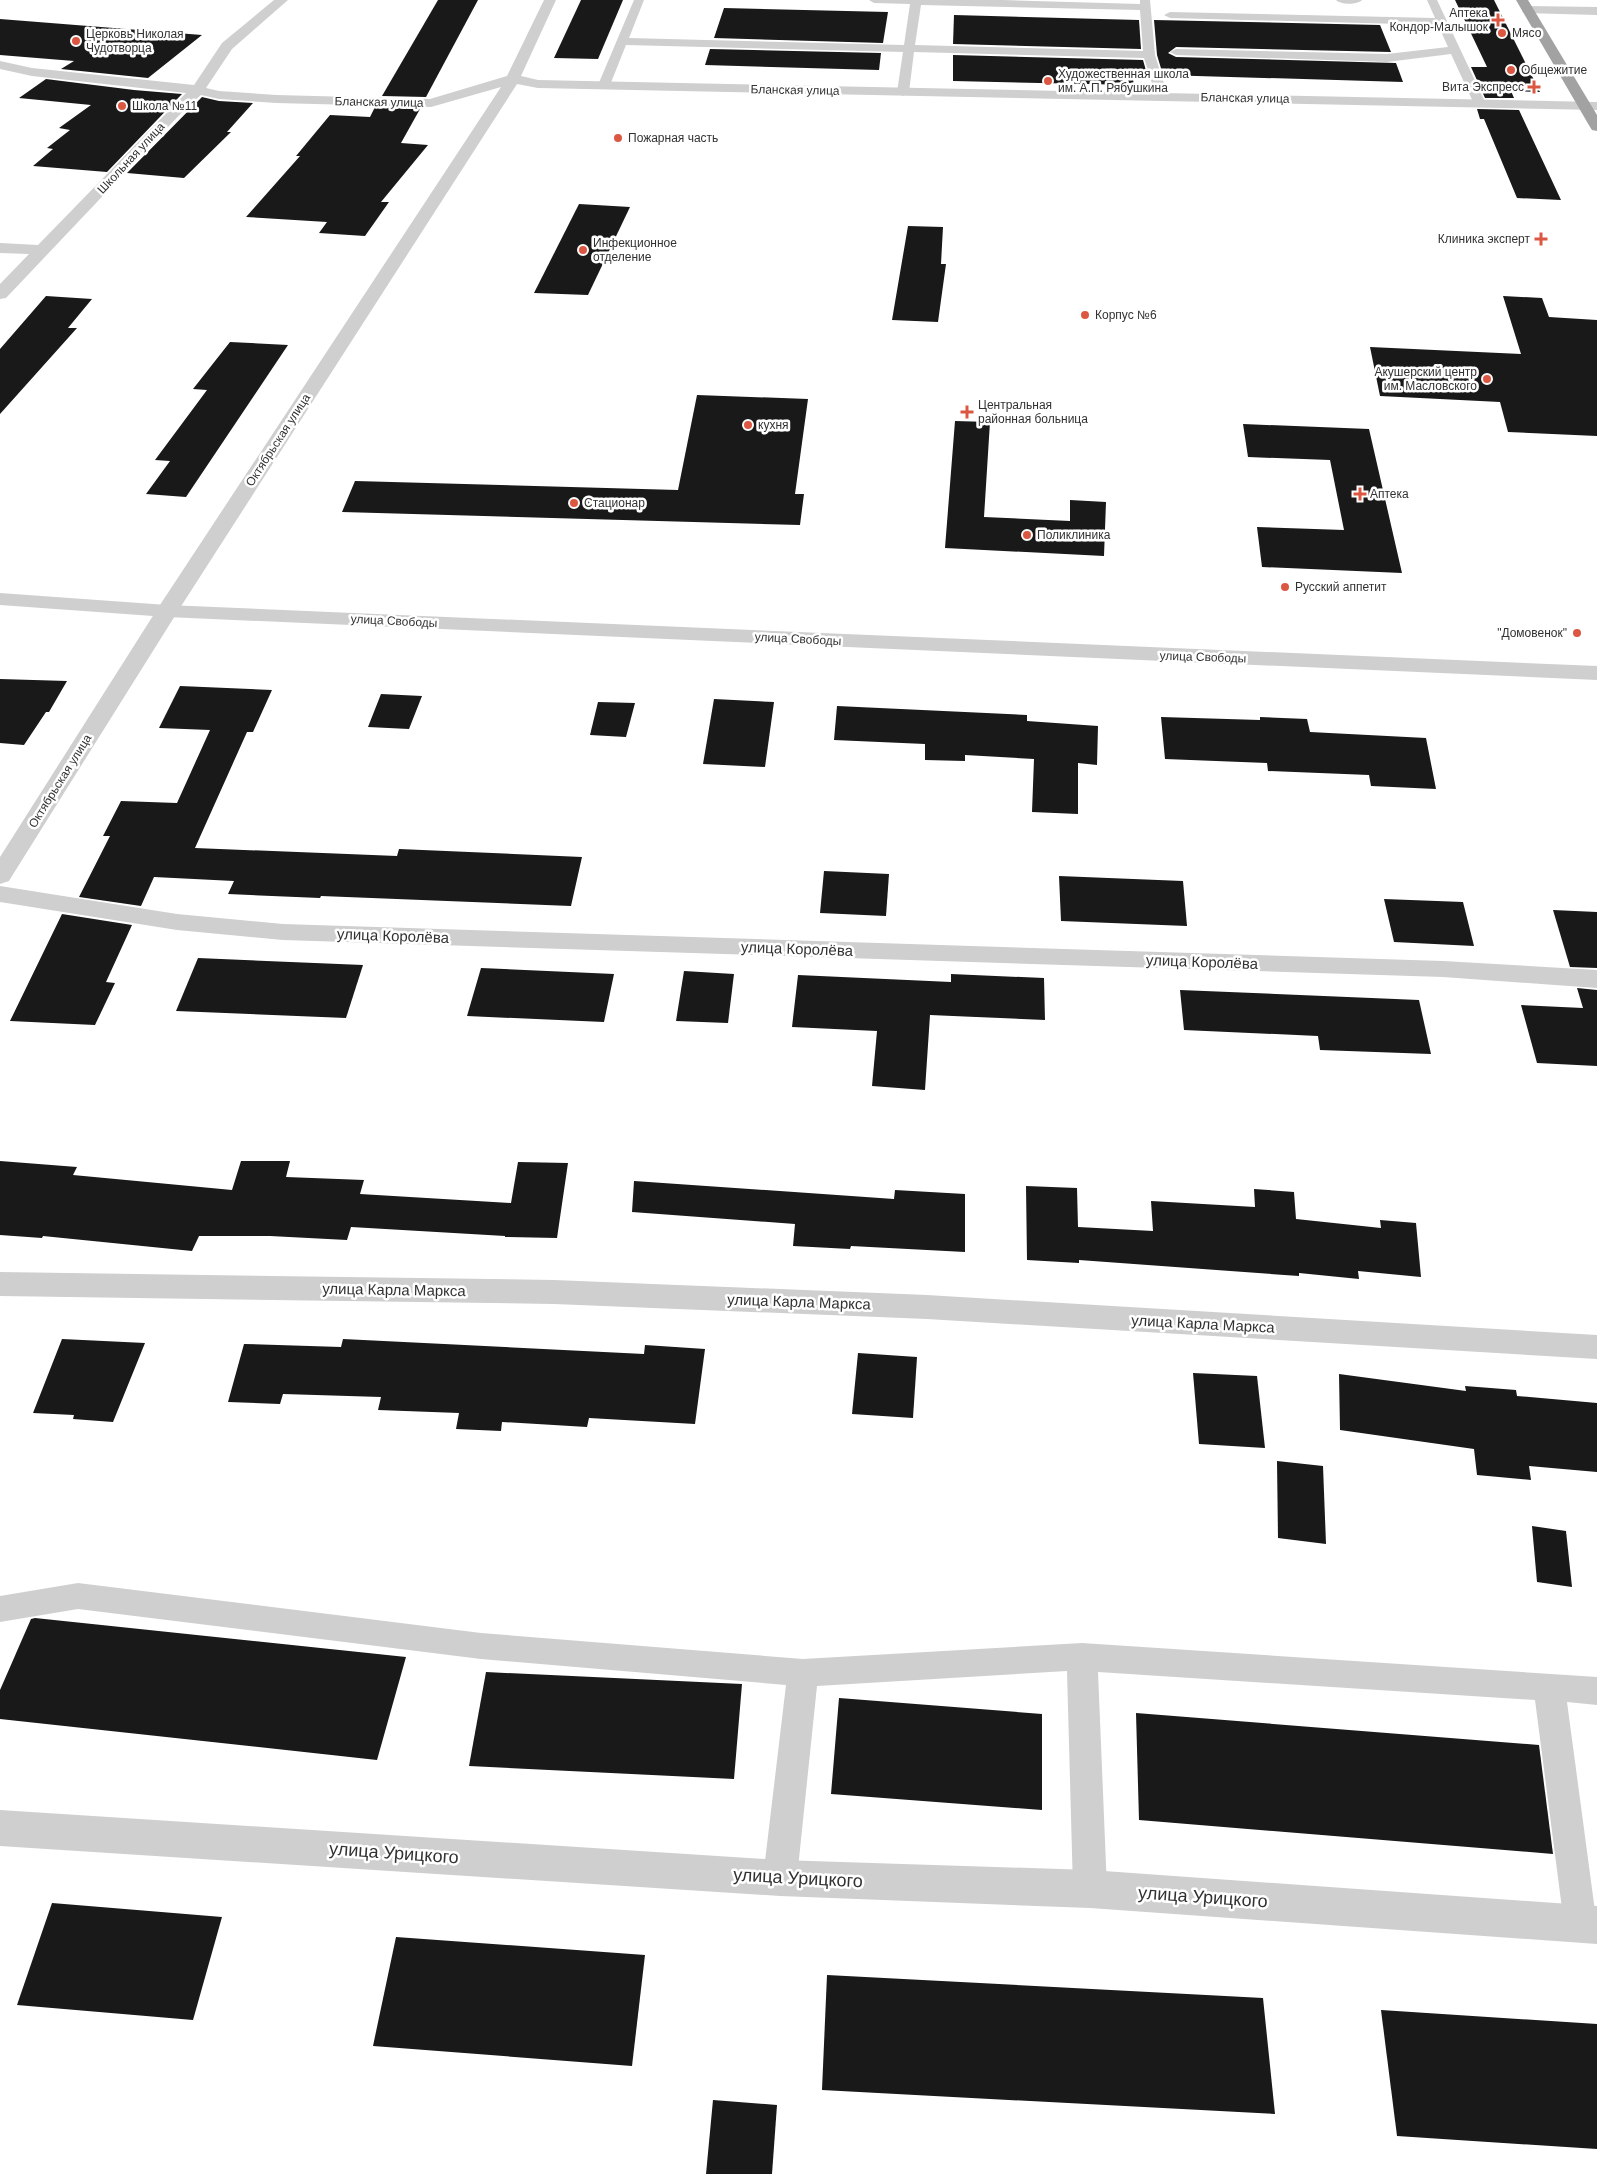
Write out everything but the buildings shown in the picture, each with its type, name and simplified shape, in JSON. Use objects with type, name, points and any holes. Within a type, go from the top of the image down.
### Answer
[{"type":"highway","points":[[1525,5],[1590,106],[1597,126]]},
{"type":"street","name":"Школьная улица","points":[[0,294],[198,90],[227,46],[282,0]]},
{"type":"street","name":"Октябрьская улица","points":[[0,876],[167,611],[513,79],[550,0]]},
{"type":"street","points":[[1525,5],[1597,11]]},
{"type":"street","name":"Бланская улица","points":[[0,65],[32,72],[198,90],[219,95],[276,99],[431,103],[513,79],[538,84],[1590,106]]},
{"type":"street","points":[[0,248],[44,250]]},
{"type":"street","name":"улица Свободы","points":[[0,598],[167,611],[1597,673]]},
{"type":"street","name":"улица Королёва","points":[[0,894],[177,922],[283,932],[1443,969],[1597,979]]},
{"type":"street","name":"улица Карла Маркса","points":[[0,1284],[603,1294],[927,1307],[1597,1347]]},
{"type":"street","name":"улица Урицкого","points":[[0,1828],[780,1878],[1090,1888],[1589,1925]]},
{"type":"lane","points":[[604,85],[639,0]]},
{"type":"lane","points":[[874,0],[1146,4],[1149,55],[1162,96]]},
{"type":"lane","points":[[1341,0],[1357,0]]},
{"type":"lane","points":[[1432,0],[1480,104]]},
{"type":"lane","points":[[903,92],[916,1]]},
{"type":"lane","points":[[1170,15],[1442,22]]},
{"type":"lane","points":[[622,41],[1149,55]]},
{"type":"lane","points":[[1176,52],[1386,58],[1454,50]]},
{"type":"lane","points":[[0,1609],[78,1596],[481,1646],[803,1673],[1082,1657],[1597,1691]]},
{"type":"lane","points":[[1082,1657],[1090,1888]]},
{"type":"lane","points":[[780,1878],[803,1673]]},
{"type":"lane","points":[[1549,1687],[1589,1925]]},
{"type":"place","name":"Аптека Кондор-Малышок","points":[[1498,20]]},
{"type":"place","name":"Мясо","points":[[1502,33]]},
{"type":"place","name":"Церковь Николая Чудотворца","points":[[76,41]]},
{"type":"place","name":"Общежитие","points":[[1511,70]]},
{"type":"place","name":"Художественная школа им. А.П. Рябушкина","points":[[1048,81]]},
{"type":"place","name":"Вита Экспресс","points":[[1534,87]]},
{"type":"place","name":"Школа №11","points":[[122,106]]},
{"type":"place","name":"Пожарная часть","points":[[618,138]]},
{"type":"place","name":"Клиника эксперт","points":[[1541,239]]},
{"type":"place","name":"Инфекционное отделение","points":[[583,250]]},
{"type":"place","name":"Корпус №6","points":[[1085,315]]},
{"type":"place","name":"Акушерский центр им. Масловского","points":[[1487,379]]},
{"type":"place","name":"Центральная районная больница","points":[[967,412]]},
{"type":"place","name":"кухня","points":[[748,425]]},
{"type":"place","name":"Аптека","points":[[1360,494]]},
{"type":"place","name":"Стационар","points":[[574,503]]},
{"type":"place","name":"Поликлиника","points":[[1027,535]]},
{"type":"place","name":"Русский аппетит","points":[[1285,587]]},
{"type":"place","name":"\"Домовенок\"","points":[[1577,633]]}]
